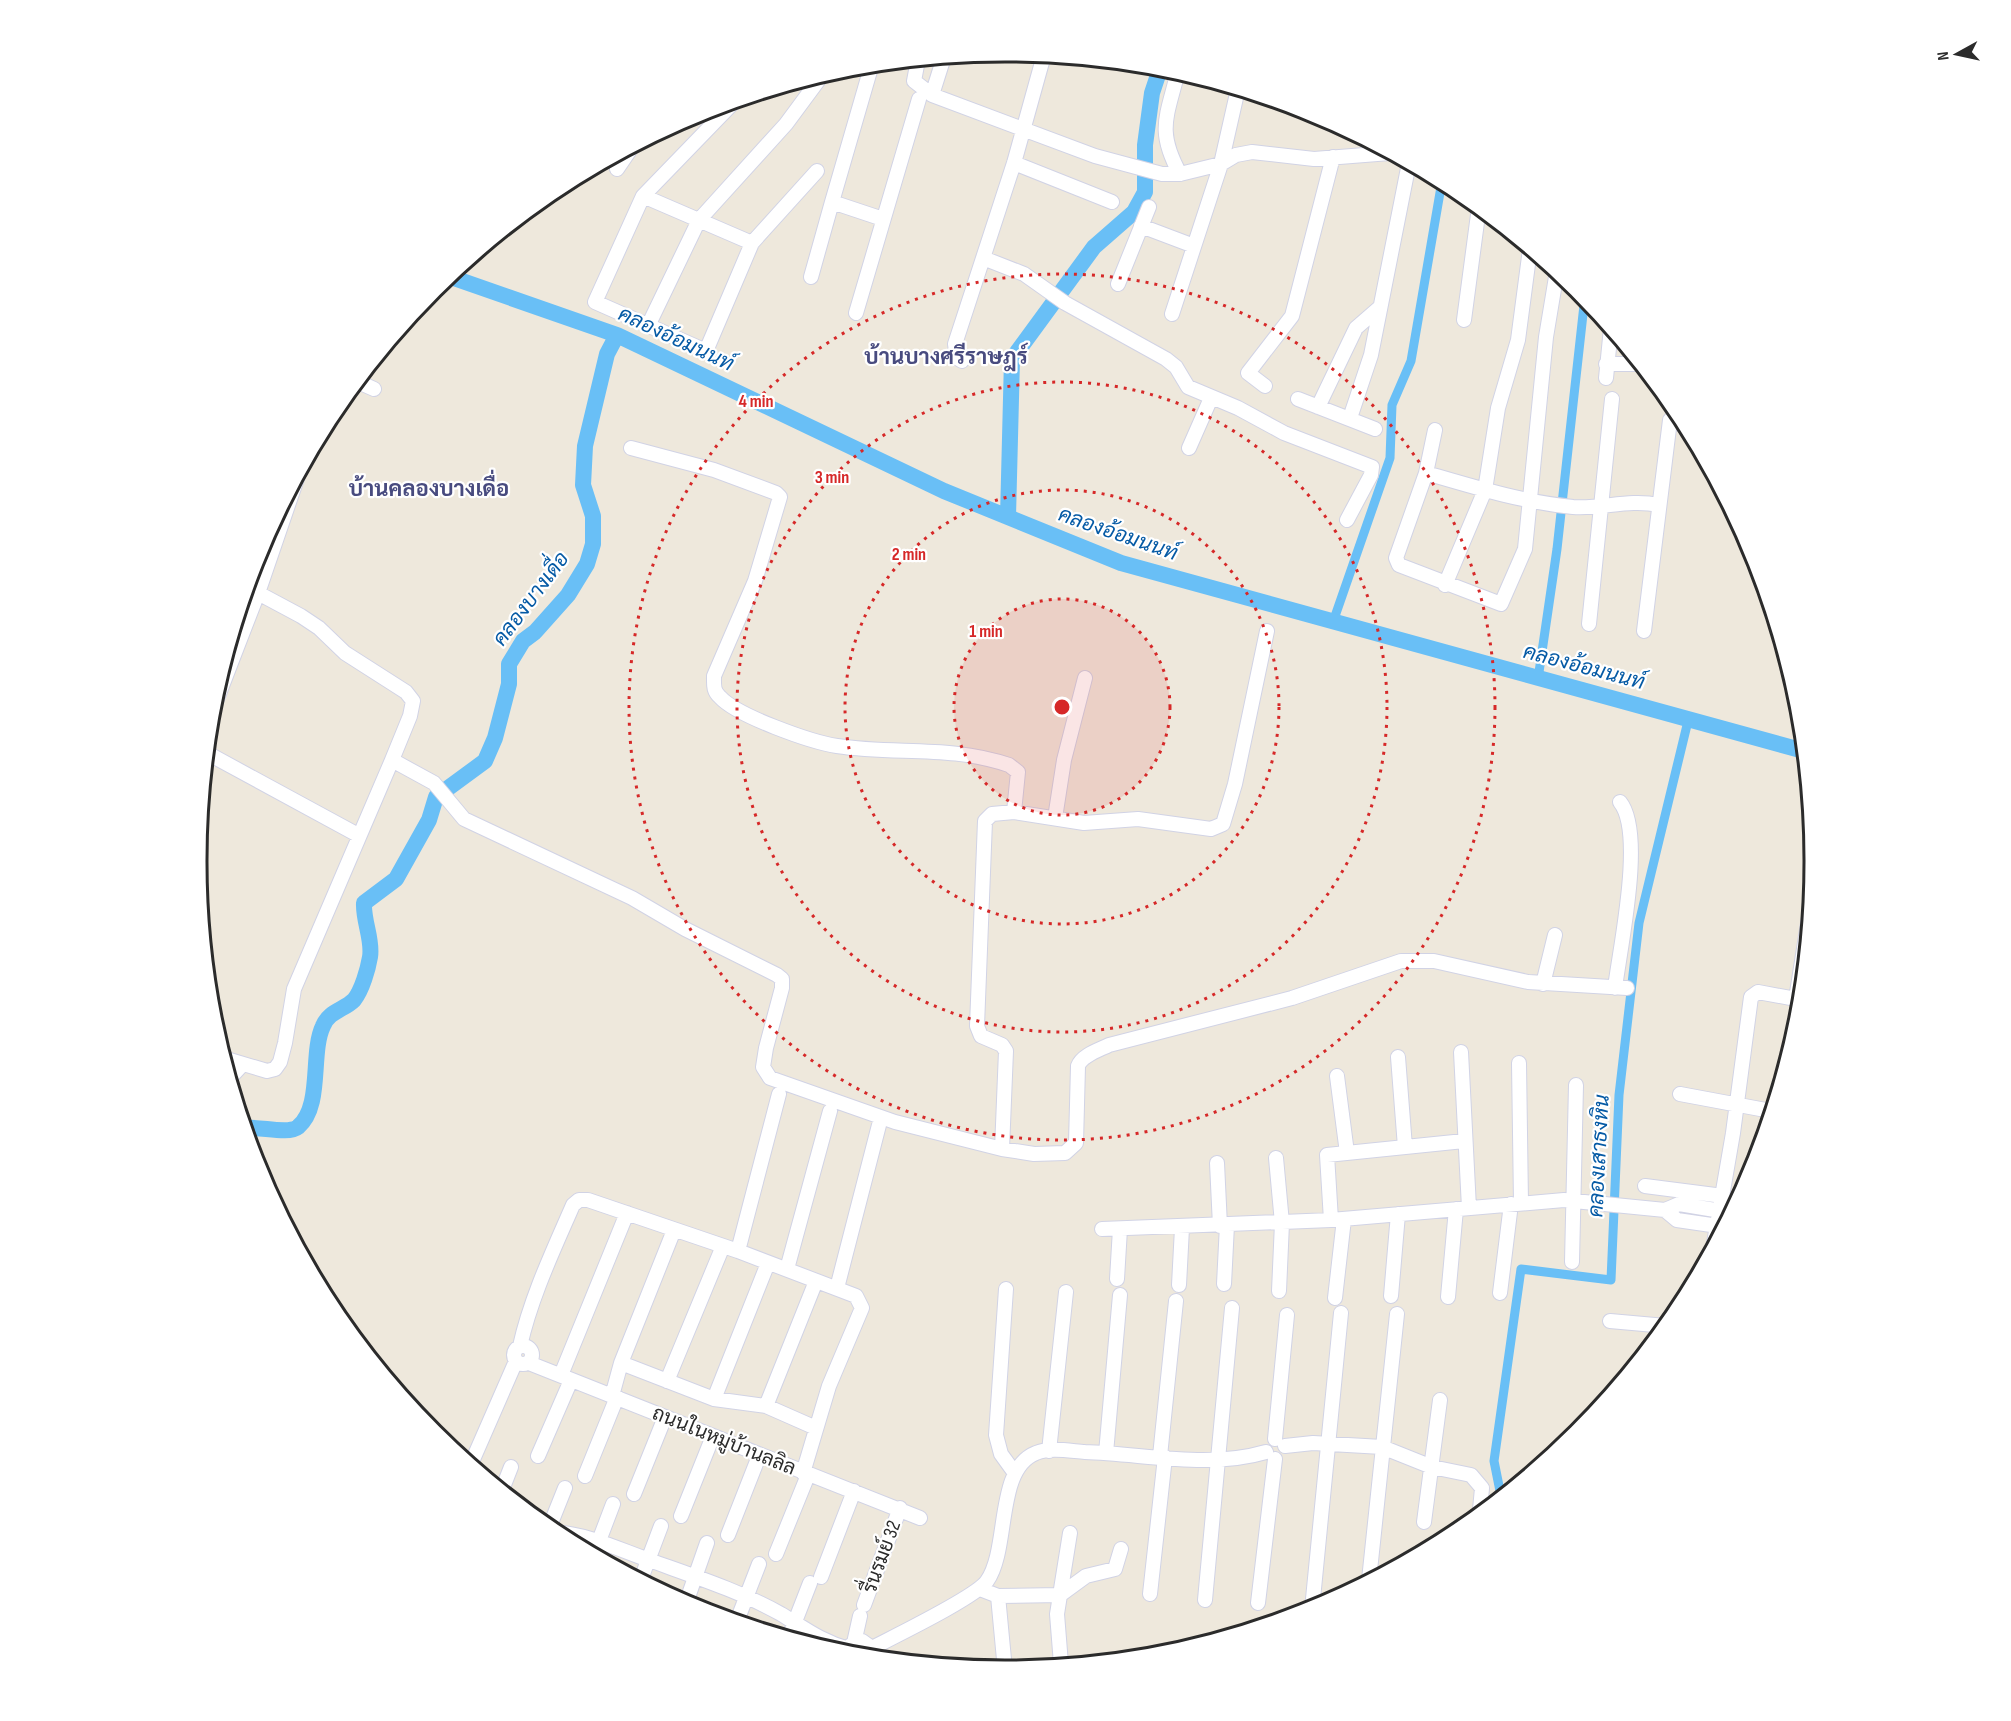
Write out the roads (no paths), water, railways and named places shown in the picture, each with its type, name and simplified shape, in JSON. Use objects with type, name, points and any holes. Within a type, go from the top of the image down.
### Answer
[{"type":"street","points":[[962,361],[957,358],[955,344],[1014,163],[1042,63]]},
{"type":"street","points":[[855,314],[882,219],[925,97],[941,64]]},
{"type":"street","points":[[917,66],[914,81],[925,97],[1095,156],[1162,174],[1180,174],[1221,164],[1236,155],[1252,152],[1314,159],[1377,154]]},
{"type":"street","points":[[811,277],[869,74]]},
{"type":"street","points":[[1176,81],[1164,136],[1170,155],[1180,174]]},
{"type":"street","points":[[648,326],[699,220],[786,124],[807,87]]},
{"type":"street","points":[[1172,314],[1221,164],[1236,96]]},
{"type":"street","points":[[721,114],[643,196],[595,302],[705,351],[752,243],[817,171]]},
{"type":"street","points":[[1265,386],[1248,373],[1292,316],[1333,157]]},
{"type":"street","points":[[617,169],[623,160]]},
{"type":"street","points":[[1014,163],[1112,202]]},
{"type":"street","points":[[1350,418],[1371,355],[1407,171]]},
{"type":"street","points":[[643,196],[752,243]]},
{"type":"street","points":[[832,202],[882,219]]},
{"type":"street","points":[[1118,284],[1149,207]]},
{"type":"street","points":[[1464,320],[1478,217]]},
{"type":"street","points":[[1141,226],[1194,246]]},
{"type":"street","points":[[1445,585],[1485,490],[1498,408],[1518,340],[1529,257]]},
{"type":"street","points":[[983,258],[1024,274],[1065,303],[1166,359],[1176,368],[1188,387],[1238,408],[1284,433],[1372,467],[1371,475],[1347,520]]},
{"type":"street","points":[[1435,430],[1426,472],[1396,558],[1399,565],[1445,585],[1501,604],[1525,549],[1546,337],[1555,282]]},
{"type":"street","points":[[1318,407],[1356,328],[1379,308]]},
{"type":"street","points":[[1610,339],[1606,371],[1632,366]]},
{"type":"street","points":[[364,384],[374,389]]},
{"type":"street","points":[[1189,448],[1211,398]]},
{"type":"street","points":[[1298,399],[1375,429]]},
{"type":"street","points":[[1589,624],[1612,399]]},
{"type":"street","points":[[1644,631],[1659,505],[1677,429]]},
{"type":"street","points":[[631,448],[714,470],[780,496],[752,589],[714,676],[714,688],[720,698],[747,714],[820,743],[858,749],[940,750],[1009,765],[1018,772],[1014,812]]},
{"type":"street","points":[[1426,472],[1531,502],[1576,507],[1639,501],[1659,505]]},
{"type":"street","points":[[241,631],[258,593],[283,521]]},
{"type":"street","points":[[233,1061],[267,1071],[275,1069],[280,1062],[294,988],[392,760],[410,716],[413,701],[406,692],[345,653],[319,628],[258,593]]},
{"type":"street","points":[[1002,1149],[1006,1051],[1002,1045],[981,1036],[977,1026],[984,821],[993,814],[1014,812],[1084,824],[1138,819],[1210,830],[1223,824],[1235,784],[1267,630]]},
{"type":"street","points":[[1055,818],[1064,760],[1085,678]]},
{"type":"street","points":[[213,756],[358,835]]},
{"type":"street","points":[[392,760],[434,783],[464,819],[632,898],[685,929],[777,975],[782,980],[783,988],[763,1067],[770,1078],[896,1122],[1002,1149],[1034,1154],[1065,1153],[1072,1149],[1076,1143],[1078,1128],[1080,1061],[1109,1045],[1292,999],[1401,961],[1434,961],[1478,973],[1543,984],[1621,988],[1632,861],[1629,821],[1620,802]]},
{"type":"street","points":[[1543,984],[1554,935]]},
{"type":"street","points":[[1719,1219],[1752,995],[1758,992],[1792,998]]},
{"type":"street","points":[[1448,1297],[1463,1209],[1464,1141],[1461,1052]]},
{"type":"street","points":[[1398,1057],[1405,1147]]},
{"type":"street","points":[[1500,1293],[1516,1204],[1519,1063]]},
{"type":"street","points":[[236,1072],[242,1065]]},
{"type":"street","points":[[1337,1076],[1347,1153]]},
{"type":"street","points":[[1572,1262],[1576,1085]]},
{"type":"street","points":[[738,1251],[778,1094]]},
{"type":"street","points":[[1680,1094],[1764,1110]]},
{"type":"street","points":[[787,1269],[830,1111]]},
{"type":"street","points":[[837,1288],[879,1125]]},
{"type":"street","points":[[1335,1298],[1338,1220],[1327,1155],[1464,1141]]},
{"type":"street","points":[[1276,1158],[1282,1223],[1279,1291]]},
{"type":"street","points":[[1217,1163],[1223,1226],[1224,1284]]},
{"type":"street","points":[[1646,1186],[1723,1196]]},
{"type":"street","points":[[475,1457],[523,1362],[532,1356],[530,1349],[520,1346],[532,1305],[573,1205],[579,1200],[588,1200],[738,1251],[856,1296],[862,1308],[829,1386],[816,1428],[806,1474],[776,1554]]},
{"type":"street","points":[[1102,1229],[1338,1220],[1574,1200],[1665,1210],[1679,1204],[1721,1211]]},
{"type":"street","points":[[1665,1210],[1677,1220],[1716,1226]]},
{"type":"street","points":[[538,1456],[627,1214]]},
{"type":"street","points":[[1391,1296],[1398,1214]]},
{"type":"street","points":[[1179,1285],[1182,1227]]},
{"type":"street","points":[[1117,1279],[1120,1229]]},
{"type":"street","points":[[585,1476],[614,1396],[621,1363],[674,1230]]},
{"type":"street","points":[[667,1381],[723,1246]]},
{"type":"street","points":[[714,1399],[768,1263]]},
{"type":"street","points":[[766,1407],[816,1281]]},
{"type":"street","points":[[1006,1289],[996,1435],[1000,1454],[1014,1472]]},
{"type":"street","points":[[1049,1450],[1066,1292]]},
{"type":"street","points":[[1106,1453],[1120,1295]]},
{"type":"street","points":[[1150,1594],[1176,1301]]},
{"type":"street","points":[[1205,1600],[1232,1308]]},
{"type":"street","points":[[1313,1598],[1341,1313]]},
{"type":"street","points":[[1370,1571],[1397,1314]]},
{"type":"street","points":[[876,1649],[980,1589],[994,1567],[1014,1472],[1035,1453],[1049,1450],[1162,1456],[1217,1462],[1285,1454],[1280,1443],[1287,1315]]},
{"type":"street","points":[[1610,1321],[1655,1325]]},
{"type":"street","name":"ถนนในหมู่บ้านลลิล","points":[[523,1362],[921,1518]]},
{"type":"street","points":[[621,1363],[714,1399],[766,1407],[816,1428]]},
{"type":"street","points":[[1424,1522],[1440,1400]]},
{"type":"street","points":[[634,1494],[665,1418]]},
{"type":"street","points":[[681,1516],[712,1436]]},
{"type":"street","points":[[1280,1443],[1330,1443],[1382,1447],[1432,1467],[1471,1475],[1482,1488],[1481,1502]]},
{"type":"street","points":[[728,1534],[759,1456]]},
{"type":"street","points":[[1258,1603],[1270,1456]]},
{"type":"street","points":[[505,1482],[511,1467]]},
{"type":"street","points":[[553,1518],[565,1488]]},
{"type":"street","points":[[791,1630],[816,1580],[854,1491]]},
{"type":"street","points":[[597,1546],[612,1504]]},
{"type":"street","name":"รื่นรมย์ 32","points":[[852,1644],[862,1610],[900,1508]]},
{"type":"street","points":[[644,1573],[661,1526]]},
{"type":"street","points":[[1060,1658],[1056,1629],[1070,1533]]},
{"type":"street","points":[[689,1594],[707,1543]]},
{"type":"street","points":[[602,1549],[649,1560],[696,1577],[781,1615],[791,1630]]},
{"type":"street","points":[[980,1589],[998,1596],[1060,1594],[1086,1576],[1115,1569],[1120,1549]]},
{"type":"street","points":[[740,1614],[759,1564]]},
{"type":"street","points":[[998,1596],[1004,1660]]},
{"type":"waterway","points":[[1008,517],[1012,359],[1094,247],[1134,212],[1145,192],[1145,145],[1152,93],[1158,76]]},
{"type":"waterway","points":[[1333,622],[1390,458],[1392,405],[1411,361],[1440,191]]},
{"type":"waterway","name":"คลองอ้อมนนท์","points":[[458,280],[617,335],[944,491],[1121,563],[1797,749]]},
{"type":"waterway","points":[[1538,679],[1557,549],[1583,310]]},
{"type":"waterway","name":"คลองบางเดื่อ","points":[[253,1128],[288,1130],[298,1127],[306,1118],[311,1106],[317,1050],[323,1026],[329,1017],[354,1000],[368,967],[371,951],[364,903],[396,879],[429,820],[436,797],[485,761],[495,738],[509,684],[509,664],[523,641],[535,632],[568,595],[587,564],[593,544],[593,516],[583,485],[585,446],[607,354],[617,335]]},
{"type":"waterway","name":"คลองเสาธงหิน","points":[[1499,1488],[1494,1461],[1521,1269],[1611,1280],[1619,1095],[1639,923],[1688,721]]},
{"type":"district","name":"บ้านบางศรีราษฎร์","points":[[946,357]]},
{"type":"district","name":"บ้านคลองบางเดื่อ","points":[[429,489]]}]
